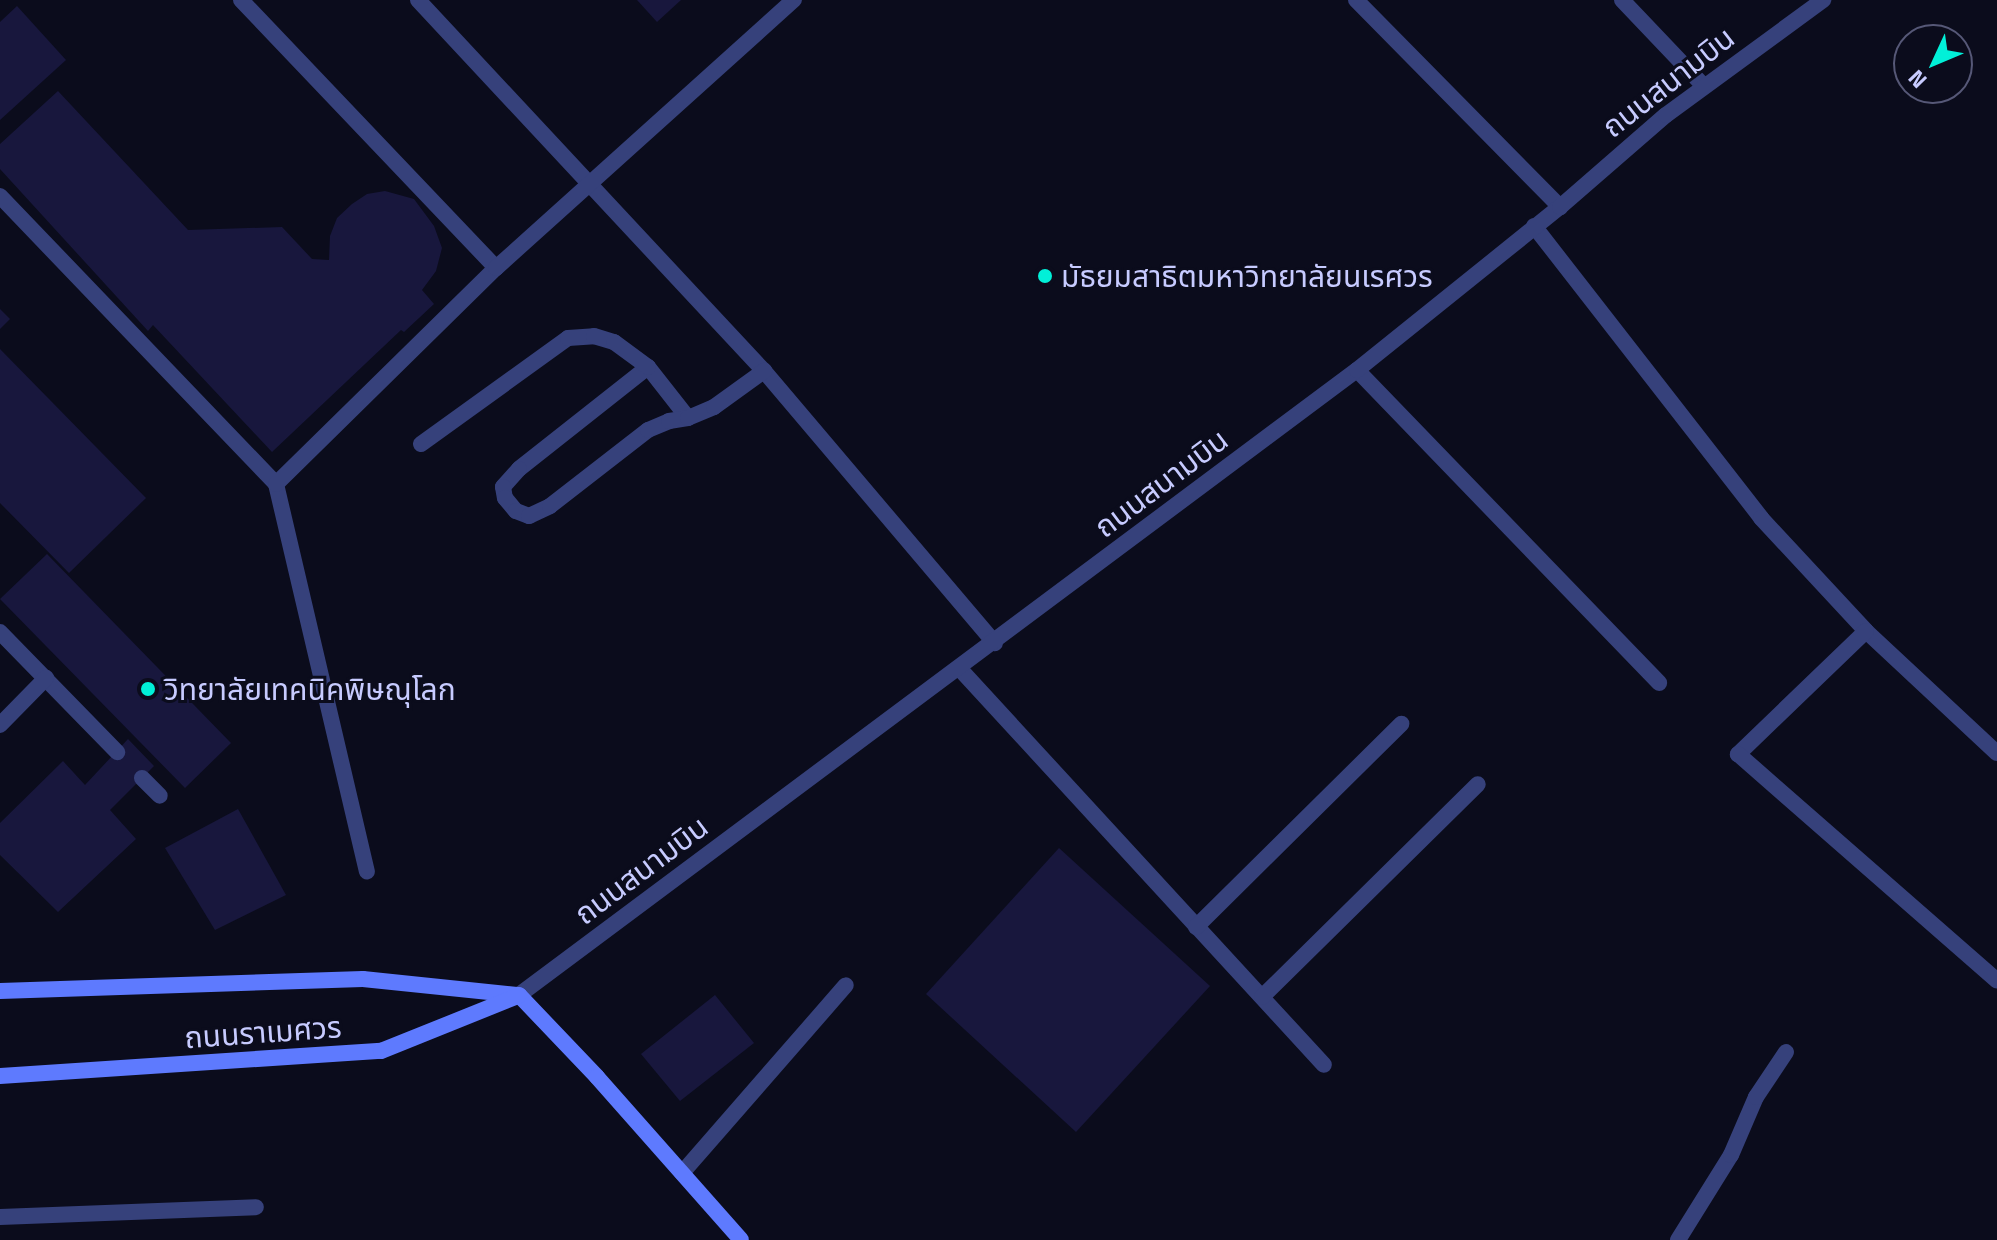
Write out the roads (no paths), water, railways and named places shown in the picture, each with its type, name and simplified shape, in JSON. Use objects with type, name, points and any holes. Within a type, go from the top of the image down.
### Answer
[{"type":"main road","name":"ถนนราเมศวร","points":[[0,991],[363,979],[519,995]]},
{"type":"main road","name":"ถนนราเมศวร","points":[[0,1076],[381,1051],[519,995]]},
{"type":"main road","points":[[519,995],[741,1240]]},
{"type":"street","points":[[241,0],[496,268]]},
{"type":"street","points":[[418,0],[764,371],[995,643]]},
{"type":"street","points":[[276,484],[496,268],[794,0]]},
{"type":"street","points":[[1356,0],[1560,207]]},
{"type":"street","points":[[1622,0],[1704,86]]},
{"type":"street","name":"ถนนสนามบิน","points":[[519,995],[995,643],[1357,370],[1560,207],[1704,86],[1823,0]]},
{"type":"street","points":[[0,196],[276,484],[367,871]]},
{"type":"street","points":[[1534,226],[1761,518],[1866,631],[1997,753]]},
{"type":"street","points":[[421,444],[568,338],[594,336],[614,342],[648,367],[688,418]]},
{"type":"street","points":[[648,367],[508,479],[503,487],[516,511],[529,516],[550,506],[648,430],[714,407],[764,371]]},
{"type":"street","points":[[1357,370],[1659,683]]},
{"type":"street","points":[[1866,631],[1738,754],[1997,981]]},
{"type":"street","points":[[0,632],[117,752]]},
{"type":"street","points":[[959,668],[1324,1065]]},
{"type":"street","points":[[0,725],[46,678]]},
{"type":"street","points":[[1196,927],[1401,724]]},
{"type":"street","points":[[142,778],[160,796]]},
{"type":"street","points":[[1262,997],[1478,784]]},
{"type":"street","points":[[682,1173],[846,985]]},
{"type":"street","points":[[1678,1240],[1731,1155],[1756,1097],[1786,1052]]},
{"type":"street","points":[[0,1217],[256,1207]]},
{"type":"place","name":"มัธยมสาธิตมหาวิทยาลัยนเรศวร","points":[[1045,276]]},
{"type":"place","name":"วิทยาลัยเทคนิคพิษณุโลก","points":[[148,689]]}]
